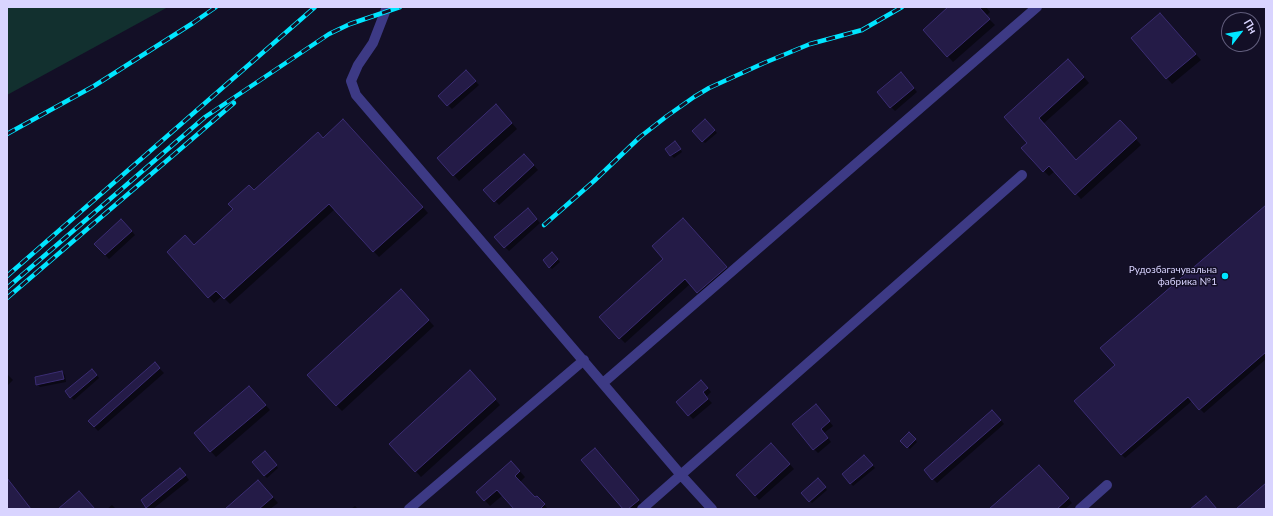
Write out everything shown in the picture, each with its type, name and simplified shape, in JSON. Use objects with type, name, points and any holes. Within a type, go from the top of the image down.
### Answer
[{"type":"lane","points":[[388,7],[373,43],[358,65],[351,81],[356,95],[681,475],[712,509]]},
{"type":"lane","points":[[603,383],[1037,7]]},
{"type":"lane","points":[[642,509],[1022,175]]},
{"type":"lane","points":[[409,509],[584,360]]},
{"type":"lane","points":[[1080,509],[1107,485]]},
{"type":"green space","points":[[7,7],[168,7],[7,95]]},
{"type":"building","points":[[948,7],[979,7],[990,19],[947,57],[923,30]]},
{"type":"building","points":[[1160,13],[1196,54],[1166,79],[1131,38]]},
{"type":"building","points":[[1068,59],[1084,77],[1039,118],[1076,160],[1120,120],[1137,138],[1075,195],[1049,166],[1043,172],[1021,148],[1027,143],[1004,117]]},
{"type":"building","points":[[466,70],[476,81],[447,106],[438,96]]},
{"type":"building","points":[[901,72],[914,88],[890,108],[877,92]]},
{"type":"building","points":[[496,104],[512,123],[453,176],[437,158]]},
{"type":"building","points":[[343,119],[423,207],[373,252],[329,204],[224,299],[216,291],[208,298],[167,252],[185,235],[194,245],[233,209],[228,204],[249,185],[254,190],[318,132],[323,138]]},
{"type":"building","points":[[705,119],[715,130],[702,142],[692,131]]},
{"type":"building","points":[[675,141],[681,149],[670,156],[665,149]]},
{"type":"building","points":[[524,154],[534,165],[494,202],[483,190]]},
{"type":"building","name":"Рудозбагачувальна фабрика №1","points":[[1266,205],[1266,352],[1199,410],[1188,397],[1121,455],[1074,401],[1115,365],[1100,348]]},
{"type":"building","points":[[528,208],[537,219],[504,248],[494,237]]},
{"type":"building","points":[[683,218],[727,267],[697,293],[685,279],[619,339],[599,317],[663,259],[652,246]]},
{"type":"building","points":[[121,219],[132,231],[105,255],[94,244]]},
{"type":"building","points":[[552,252],[558,259],[549,268],[543,260]]},
{"type":"building","points":[[401,289],[429,320],[336,406],[307,375]]},
{"type":"building","points":[[155,362],[160,368],[94,427],[88,421]]},
{"type":"building","points":[[92,369],[97,375],[70,398],[65,391]]},
{"type":"building","points":[[470,370],[496,399],[415,472],[389,444]]},
{"type":"building","points":[[62,371],[64,379],[36,385],[35,377]]},
{"type":"building","points":[[701,380],[708,388],[703,392],[708,399],[688,416],[676,402]]},
{"type":"building","points":[[249,386],[266,405],[210,452],[194,433]]},
{"type":"building","points":[[816,404],[830,421],[821,429],[828,438],[813,450],[792,424]]},
{"type":"building","points":[[992,410],[1001,420],[932,480],[924,470]]},
{"type":"building","points":[[909,432],[916,439],[907,448],[900,441]]},
{"type":"building","points":[[771,443],[790,464],[755,496],[736,475]]},
{"type":"building","points":[[595,448],[639,500],[628,509],[623,509],[581,460]]},
{"type":"building","points":[[265,451],[277,465],[264,476],[252,462]]},
{"type":"building","points":[[864,455],[873,465],[850,484],[842,474]]},
{"type":"building","points":[[511,461],[520,471],[515,476],[535,497],[537,496],[545,504],[540,509],[514,509],[497,490],[484,501],[476,492]]},
{"type":"building","points":[[1039,465],[1069,498],[1057,509],[989,509]]},
{"type":"building","points":[[180,468],[186,475],[146,508],[141,500]]},
{"type":"building","points":[[7,478],[31,509],[7,509]]},
{"type":"building","points":[[818,478],[826,487],[809,502],[801,493]]},
{"type":"building","points":[[258,480],[273,497],[259,509],[225,509]]},
{"type":"building","points":[[1266,483],[1266,509],[1236,509]]},
{"type":"building","points":[[79,491],[95,509],[58,509]]},
{"type":"building","points":[[1206,496],[1217,509],[1190,509]]},
{"type":"railway","points":[[7,134],[94,86],[216,7]]},
{"type":"railway","points":[[7,276],[315,7]]},
{"type":"railway","points":[[7,288],[205,117],[329,34],[350,24],[400,7]]},
{"type":"railway","points":[[544,225],[594,181],[640,137],[694,97],[709,88],[810,44],[862,30],[902,7]]},
{"type":"railway","points":[[7,298],[234,103]]},
{"type":"place","name":"Рудозбагачувальна фабрика №1","points":[[1225,276]]}]
